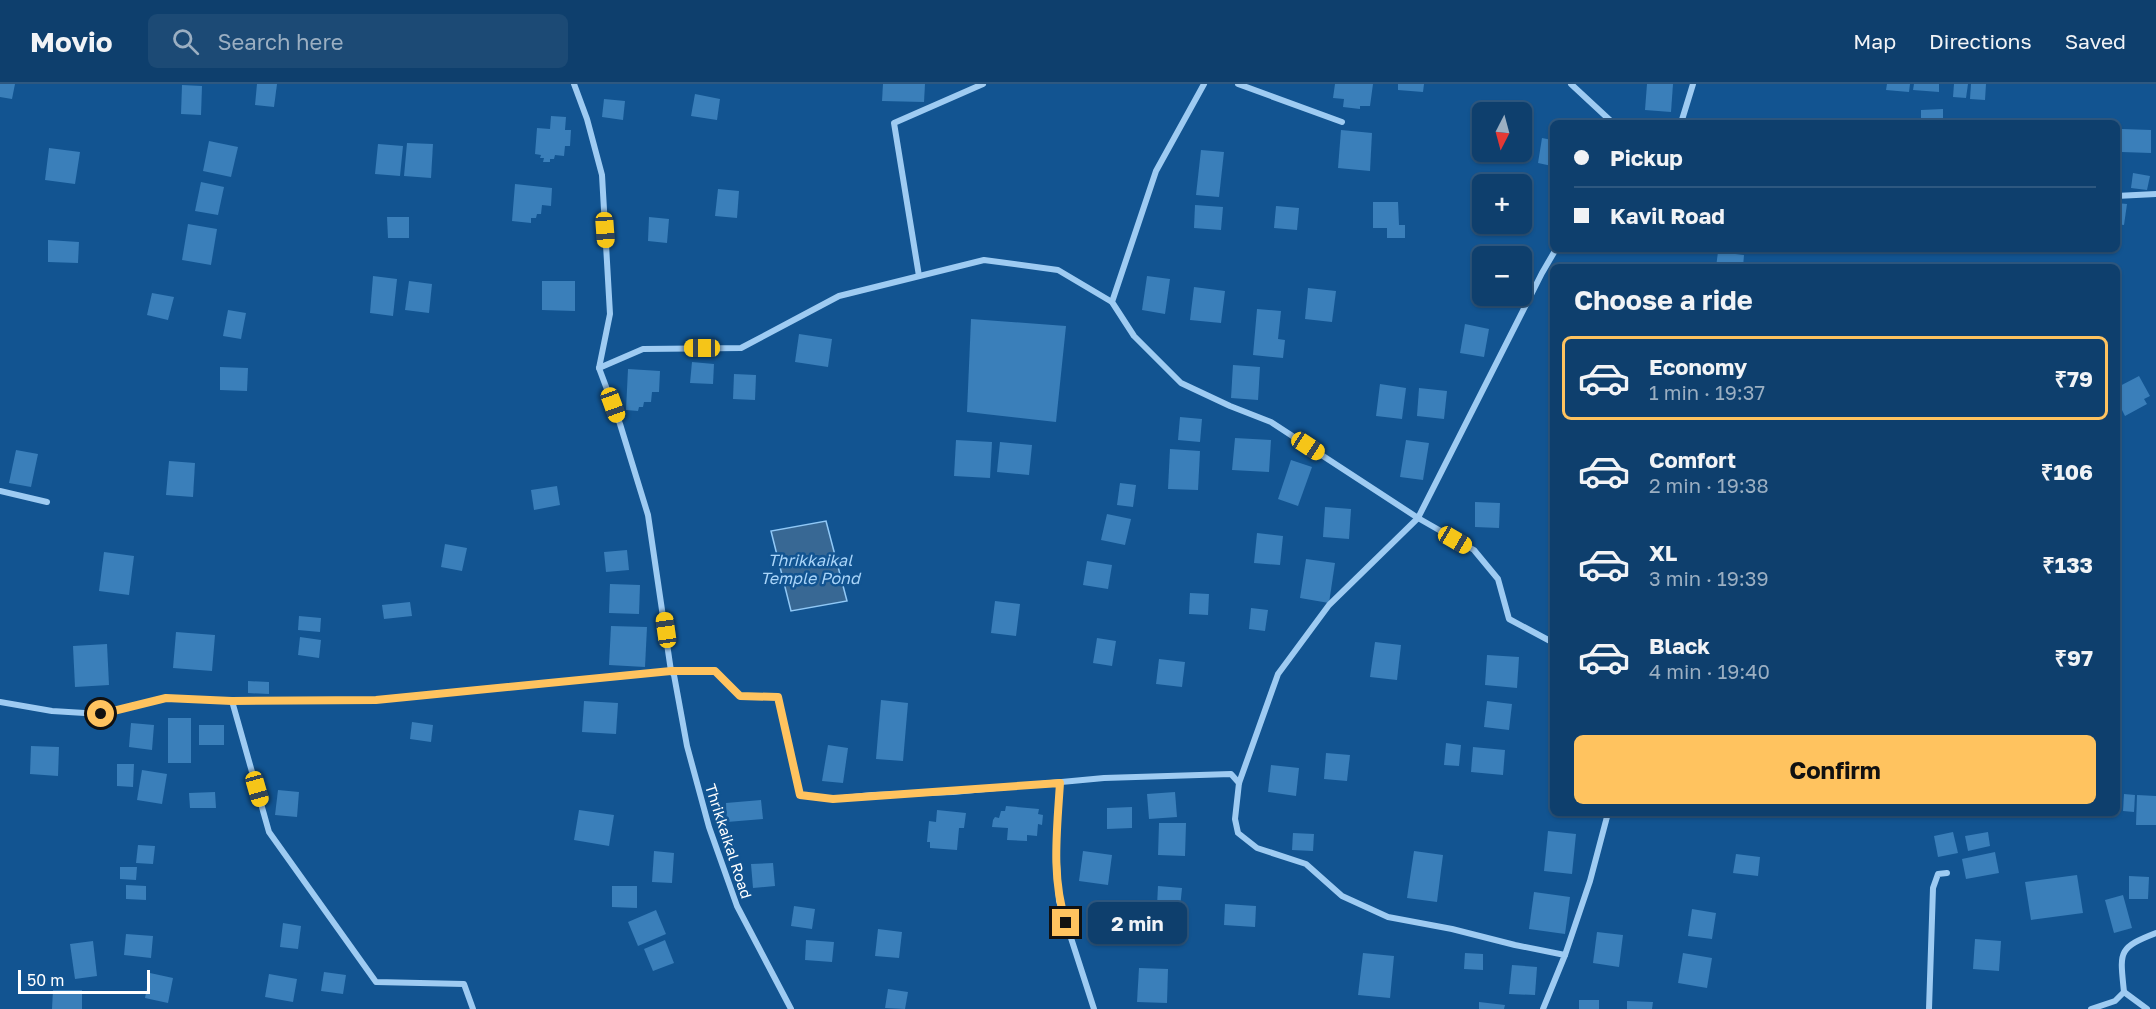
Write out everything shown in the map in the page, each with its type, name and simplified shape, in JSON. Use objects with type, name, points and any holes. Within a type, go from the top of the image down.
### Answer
[{"type":"street","points":[[574,84],[587,119],[602,175],[610,314],[599,368]]},
{"type":"street","points":[[919,276],[894,123],[983,84]]},
{"type":"street","points":[[1112,302],[1156,171],[1204,84]]},
{"type":"street","points":[[1238,84],[1342,122]]},
{"type":"street","points":[[1571,84],[1610,120]]},
{"type":"street","points":[[1682,120],[1692,84]]},
{"type":"street","points":[[2120,196],[2156,194]]},
{"type":"street","points":[[1554,252],[1418,518],[1329,606],[1278,674],[1239,783],[1235,819],[1238,833],[1257,848],[1306,864],[1342,896],[1388,917],[1565,955]]},
{"type":"street","points":[[599,368],[643,349],[741,348],[839,296],[984,260],[1058,270],[1112,302],[1134,336],[1181,383],[1271,422],[1418,518],[1474,550],[1498,579],[1509,619],[1550,641]]},
{"type":"street","name":"Thrikkaikal Road","points":[[599,368],[620,424],[648,514],[671,671],[674,675],[687,746],[706,815],[737,906],[791,1009]]},
{"type":"street","points":[[0,491],[47,502]]},
{"type":"street","points":[[0,702],[52,711],[101,714],[166,698],[232,701],[376,700],[671,671],[715,671],[740,696],[778,697],[800,795],[833,799],[1104,778],[1231,774],[1239,783]]},
{"type":"street","points":[[232,701],[269,832],[376,982],[464,984],[473,1009]]},
{"type":"street","points":[[1060,783],[1056,847],[1059,901],[1094,1009]]},
{"type":"street","points":[[1543,1009],[1565,955],[1590,881],[1607,816]]},
{"type":"street","points":[[1929,1009],[1933,888],[1938,874],[1947,873]]},
{"type":"street","points":[[2148,1009],[2124,992],[2120,958],[2125,948],[2135,941],[2156,933]]},
{"type":"street","points":[[2091,1009],[2115,1001],[2124,992]]},
{"type":"water","name":"Thrikkaikal Temple Pond","points":[[826,521],[847,601],[791,611],[771,531]]},
{"type":"building","points":[[0,84],[15,84],[12,99],[0,97]]},
{"type":"building","points":[[257,84],[277,84],[274,107],[255,105]]},
{"type":"building","points":[[883,84],[925,84],[924,102],[882,101]]},
{"type":"building","points":[[1335,84],[1373,84],[1370,106],[1360,106],[1360,109],[1343,107],[1344,99],[1333,98]]},
{"type":"building","points":[[1398,84],[1424,84],[1423,92],[1398,90]]},
{"type":"building","points":[[1647,84],[1673,84],[1671,112],[1645,110]]},
{"type":"building","points":[[1887,84],[1910,84],[1909,92],[1886,90]]},
{"type":"building","points":[[1914,84],[1939,84],[1939,92],[1913,90]]},
{"type":"building","points":[[1954,84],[1968,84],[1966,98],[1953,97]]},
{"type":"building","points":[[1971,84],[1986,84],[1985,100],[1970,99]]},
{"type":"building","points":[[182,85],[202,86],[201,115],[181,114]]},
{"type":"building","points":[[695,94],[720,99],[717,120],[691,116]]},
{"type":"building","points":[[604,99],[625,101],[623,120],[602,117]]},
{"type":"building","points":[[1943,109],[1943,120],[1921,120],[1921,110]]},
{"type":"building","points":[[551,116],[566,117],[565,130],[571,130],[570,146],[565,146],[564,156],[555,155],[550,162],[543,162],[544,158],[540,158],[541,155],[535,154],[537,128],[550,129]]},
{"type":"building","points":[[2122,129],[2151,130],[2151,153],[2122,152]]},
{"type":"building","points":[[1341,130],[1372,133],[1370,171],[1338,168]]},
{"type":"building","points":[[1542,138],[1550,140],[1550,166],[1538,163]]},
{"type":"building","points":[[209,141],[238,147],[231,177],[203,171]]},
{"type":"building","points":[[407,143],[433,144],[431,178],[404,176]]},
{"type":"building","points":[[378,144],[403,146],[400,176],[375,174]]},
{"type":"building","points":[[49,148],[80,152],[75,184],[45,180]]},
{"type":"building","points":[[1201,150],[1224,152],[1219,197],[1196,195]]},
{"type":"building","points":[[2133,173],[2150,176],[2147,190],[2131,188]]},
{"type":"building","points":[[201,182],[224,187],[218,215],[195,211]]},
{"type":"building","points":[[515,184],[552,188],[551,206],[542,205],[541,214],[537,214],[536,218],[531,218],[531,223],[512,221]]},
{"type":"building","points":[[718,189],[739,191],[737,218],[715,216]]},
{"type":"building","points":[[1373,202],[1398,202],[1399,225],[1405,225],[1405,238],[1387,238],[1387,228],[1373,228]]},
{"type":"building","points":[[2120,203],[2127,204],[2124,225],[2120,224]]},
{"type":"building","points":[[1195,205],[1223,207],[1221,230],[1194,228]]},
{"type":"building","points":[[1276,206],[1299,208],[1297,230],[1274,228]]},
{"type":"building","points":[[387,217],[409,217],[409,238],[388,238]]},
{"type":"building","points":[[649,217],[669,219],[667,243],[648,241]]},
{"type":"building","points":[[188,224],[217,229],[211,265],[182,260]]},
{"type":"building","points":[[48,240],[79,242],[78,263],[48,262]]},
{"type":"building","points":[[1718,252],[1744,255],[1743,264],[1716,264]]},
{"type":"building","points":[[373,276],[397,279],[393,316],[370,313]]},
{"type":"building","points":[[1147,276],[1170,279],[1165,314],[1142,310]]},
{"type":"building","points":[[409,281],[432,284],[429,313],[405,310]]},
{"type":"building","points":[[542,281],[575,281],[575,311],[542,310]]},
{"type":"building","points":[[1194,287],[1225,291],[1221,323],[1190,320]]},
{"type":"building","points":[[1308,288],[1336,291],[1332,322],[1305,319]]},
{"type":"building","points":[[152,293],[174,297],[168,320],[147,315]]},
{"type":"building","points":[[1257,309],[1281,311],[1278,339],[1285,340],[1283,358],[1253,355]]},
{"type":"building","points":[[228,310],[246,313],[241,339],[223,336]]},
{"type":"building","points":[[971,319],[1066,326],[1056,422],[967,412]]},
{"type":"building","points":[[1465,324],[1489,329],[1484,357],[1460,353]]},
{"type":"building","points":[[799,334],[832,339],[828,367],[795,362]]},
{"type":"building","points":[[692,362],[714,364],[713,384],[690,383]]},
{"type":"building","points":[[1233,365],[1260,367],[1258,400],[1231,398]]},
{"type":"building","points":[[220,367],[248,368],[247,391],[220,390]]},
{"type":"building","points":[[628,369],[660,371],[659,392],[652,392],[651,402],[644,402],[643,407],[639,407],[638,411],[626,410]]},
{"type":"building","points":[[734,374],[756,375],[755,400],[733,399]]},
{"type":"building","points":[[2139,376],[2150,396],[2144,399],[2147,404],[2125,416],[2120,408],[2120,386]]},
{"type":"building","points":[[1380,384],[1406,388],[1402,419],[1376,416]]},
{"type":"building","points":[[1419,388],[1447,391],[1444,419],[1417,416]]},
{"type":"building","points":[[1180,417],[1202,419],[1200,442],[1178,440]]},
{"type":"building","points":[[1235,438],[1271,440],[1269,472],[1232,470]]},
{"type":"building","points":[[956,440],[992,442],[990,478],[954,476]]},
{"type":"building","points":[[1406,440],[1429,443],[1423,480],[1400,477]]},
{"type":"building","points":[[1000,442],[1032,445],[1029,475],[997,472]]},
{"type":"building","points":[[1170,449],[1200,451],[1198,490],[1168,489]]},
{"type":"building","points":[[16,450],[38,454],[31,487],[9,483]]},
{"type":"building","points":[[1291,460],[1312,467],[1298,506],[1278,499]]},
{"type":"building","points":[[169,461],[195,463],[193,497],[166,495]]},
{"type":"building","points":[[1120,483],[1136,485],[1133,507],[1117,505]]},
{"type":"building","points":[[557,486],[560,505],[534,510],[531,490]]},
{"type":"building","points":[[1475,502],[1500,503],[1499,528],[1475,527]]},
{"type":"building","points":[[1325,507],[1351,509],[1349,539],[1323,537]]},
{"type":"building","points":[[1107,514],[1131,519],[1125,545],[1101,540]]},
{"type":"building","points":[[1257,533],[1283,536],[1280,565],[1254,563]]},
{"type":"building","points":[[445,544],[467,548],[462,571],[441,567]]},
{"type":"building","points":[[627,550],[629,570],[606,572],[604,552]]},
{"type":"building","points":[[104,552],[134,556],[129,595],[99,591]]},
{"type":"building","points":[[1306,559],[1335,563],[1329,603],[1300,598]]},
{"type":"building","points":[[1087,561],[1112,565],[1108,589],[1083,585]]},
{"type":"building","points":[[610,584],[640,585],[639,614],[609,613]]},
{"type":"building","points":[[1190,593],[1209,594],[1208,615],[1189,614]]},
{"type":"building","points":[[995,601],[1020,604],[1016,636],[991,633]]},
{"type":"building","points":[[410,602],[412,616],[384,619],[382,605]]},
{"type":"building","points":[[1251,608],[1268,610],[1265,631],[1249,629]]},
{"type":"building","points":[[299,616],[321,618],[320,632],[298,630]]},
{"type":"building","points":[[611,626],[647,627],[645,667],[609,665]]},
{"type":"building","points":[[176,632],[215,635],[212,671],[173,668]]},
{"type":"building","points":[[300,637],[321,640],[319,658],[298,655]]},
{"type":"building","points":[[1097,638],[1116,641],[1112,666],[1093,663]]},
{"type":"building","points":[[1375,642],[1401,645],[1397,680],[1370,677]]},
{"type":"building","points":[[107,644],[109,685],[75,687],[73,646]]},
{"type":"building","points":[[1487,655],[1519,657],[1517,688],[1485,685]]},
{"type":"building","points":[[1159,659],[1185,662],[1182,687],[1156,684]]},
{"type":"building","points":[[248,681],[269,682],[269,694],[248,693]]},
{"type":"building","points":[[881,700],[908,703],[903,761],[876,759]]},
{"type":"building","points":[[584,701],[618,703],[616,734],[582,732]]},
{"type":"building","points":[[1487,701],[1512,704],[1509,730],[1484,727]]},
{"type":"building","points":[[168,718],[191,718],[191,763],[168,763]]},
{"type":"building","points":[[412,722],[433,725],[431,742],[410,739]]},
{"type":"building","points":[[131,723],[154,725],[152,750],[129,747]]},
{"type":"building","points":[[199,725],[224,725],[224,745],[199,745]]},
{"type":"building","points":[[1446,743],[1461,745],[1459,766],[1444,765]]},
{"type":"building","points":[[828,745],[848,748],[843,783],[822,781]]},
{"type":"building","points":[[31,746],[59,747],[58,776],[30,774]]},
{"type":"building","points":[[1473,747],[1505,750],[1503,775],[1471,772]]},
{"type":"building","points":[[1326,753],[1350,755],[1347,781],[1324,779]]},
{"type":"building","points":[[117,764],[134,764],[133,787],[117,786]]},
{"type":"building","points":[[1271,765],[1299,768],[1296,796],[1268,792]]},
{"type":"building","points":[[142,770],[167,774],[162,804],[137,800]]},
{"type":"building","points":[[278,790],[299,792],[297,817],[275,815]]},
{"type":"building","points":[[215,792],[216,808],[190,808],[189,793]]},
{"type":"building","points":[[1175,792],[1177,817],[1149,819],[1147,794]]},
{"type":"building","points":[[2124,794],[2135,795],[2134,812],[2123,811]]},
{"type":"building","points":[[2137,795],[2156,796],[2156,825],[2136,825]]},
{"type":"building","points":[[761,800],[763,819],[727,822],[726,803]]},
{"type":"building","points":[[1006,806],[1039,809],[1038,814],[1043,815],[1042,825],[1038,824],[1037,836],[1027,835],[1027,841],[1007,840],[1008,828],[992,827],[995,817],[999,818]]},
{"type":"building","points":[[1132,807],[1132,828],[1107,829],[1107,808]]},
{"type":"building","points":[[579,810],[614,815],[609,846],[574,840]]},
{"type":"building","points":[[937,810],[966,813],[964,828],[959,828],[957,850],[930,848],[930,842],[927,842],[929,821],[936,822]]},
{"type":"building","points":[[1159,823],[1186,823],[1185,856],[1158,855]]},
{"type":"building","points":[[1548,831],[1576,834],[1572,874],[1544,871]]},
{"type":"building","points":[[1953,832],[1958,853],[1938,857],[1934,836]]},
{"type":"building","points":[[1988,832],[1990,846],[1968,851],[1965,836]]},
{"type":"building","points":[[1293,833],[1314,834],[1313,851],[1292,850]]},
{"type":"building","points":[[138,845],[155,846],[153,864],[136,863]]},
{"type":"building","points":[[654,851],[674,853],[672,883],[652,882]]},
{"type":"building","points":[[1083,851],[1112,855],[1108,885],[1079,881]]},
{"type":"building","points":[[1414,851],[1443,855],[1437,902],[1407,898]]},
{"type":"building","points":[[1995,852],[1999,873],[1966,879],[1962,859]]},
{"type":"building","points":[[1736,854],[1760,857],[1758,876],[1733,873]]},
{"type":"building","points":[[773,863],[775,886],[753,888],[751,864]]},
{"type":"building","points":[[120,867],[137,867],[136,880],[120,879]]},
{"type":"building","points":[[2077,875],[2083,913],[2031,920],[2025,882]]},
{"type":"building","points":[[2129,876],[2149,877],[2148,899],[2129,899]]},
{"type":"building","points":[[126,885],[146,886],[146,900],[126,899]]},
{"type":"building","points":[[612,886],[637,886],[637,908],[612,907]]},
{"type":"building","points":[[1158,886],[1182,888],[1180,908],[1157,906]]},
{"type":"building","points":[[1534,892],[1570,897],[1565,934],[1529,929]]},
{"type":"building","points":[[2123,895],[2132,928],[2114,933],[2105,900]]},
{"type":"building","points":[[1225,904],[1256,906],[1255,927],[1224,925]]},
{"type":"building","points":[[794,906],[815,909],[812,929],[791,926]]},
{"type":"building","points":[[1692,909],[1716,913],[1712,939],[1688,936]]},
{"type":"building","points":[[656,910],[666,934],[638,946],[628,922]]},
{"type":"building","points":[[283,923],[301,926],[298,949],[280,947]]},
{"type":"building","points":[[878,929],[902,932],[899,958],[875,956]]},
{"type":"building","points":[[1597,932],[1623,935],[1619,967],[1593,963]]},
{"type":"building","points":[[126,934],[153,936],[151,958],[124,955]]},
{"type":"building","points":[[1975,939],[2001,941],[1999,971],[1973,969]]},
{"type":"building","points":[[665,940],[674,963],[653,971],[644,949]]},
{"type":"building","points":[[806,940],[834,942],[832,962],[805,960]]},
{"type":"building","points":[[93,941],[97,976],[75,979],[70,944]]},
{"type":"building","points":[[1363,953],[1394,956],[1390,998],[1358,995]]},
{"type":"building","points":[[1465,953],[1483,954],[1483,970],[1464,969]]},
{"type":"building","points":[[1683,953],[1712,958],[1707,988],[1678,983]]},
{"type":"building","points":[[1512,965],[1537,967],[1535,995],[1509,994]]},
{"type":"building","points":[[1139,968],[1168,969],[1167,1003],[1137,1002]]},
{"type":"building","points":[[324,972],[346,975],[343,994],[321,991]]},
{"type":"building","points":[[150,973],[173,978],[168,1003],[145,998]]},
{"type":"building","points":[[269,974],[297,979],[293,1002],[265,997]]},
{"type":"building","points":[[888,989],[908,992],[905,1009],[885,1008]]},
{"type":"building","points":[[53,990],[82,990],[82,1009],[52,1009]]},
{"type":"building","points":[[1579,1000],[1599,1000],[1599,1009],[1579,1009]]},
{"type":"building","points":[[1627,1001],[1653,1002],[1652,1009],[1627,1009]]},
{"type":"building","points":[[1479,1002],[1505,1005],[1504,1009],[1479,1009]]},
{"type":"route","points":[[101,714],[166,698],[232,701],[376,700],[671,671],[715,671],[740,696],[778,697],[800,795],[833,799],[1060,783],[1056,847],[1059,901],[1066,923]]}]
